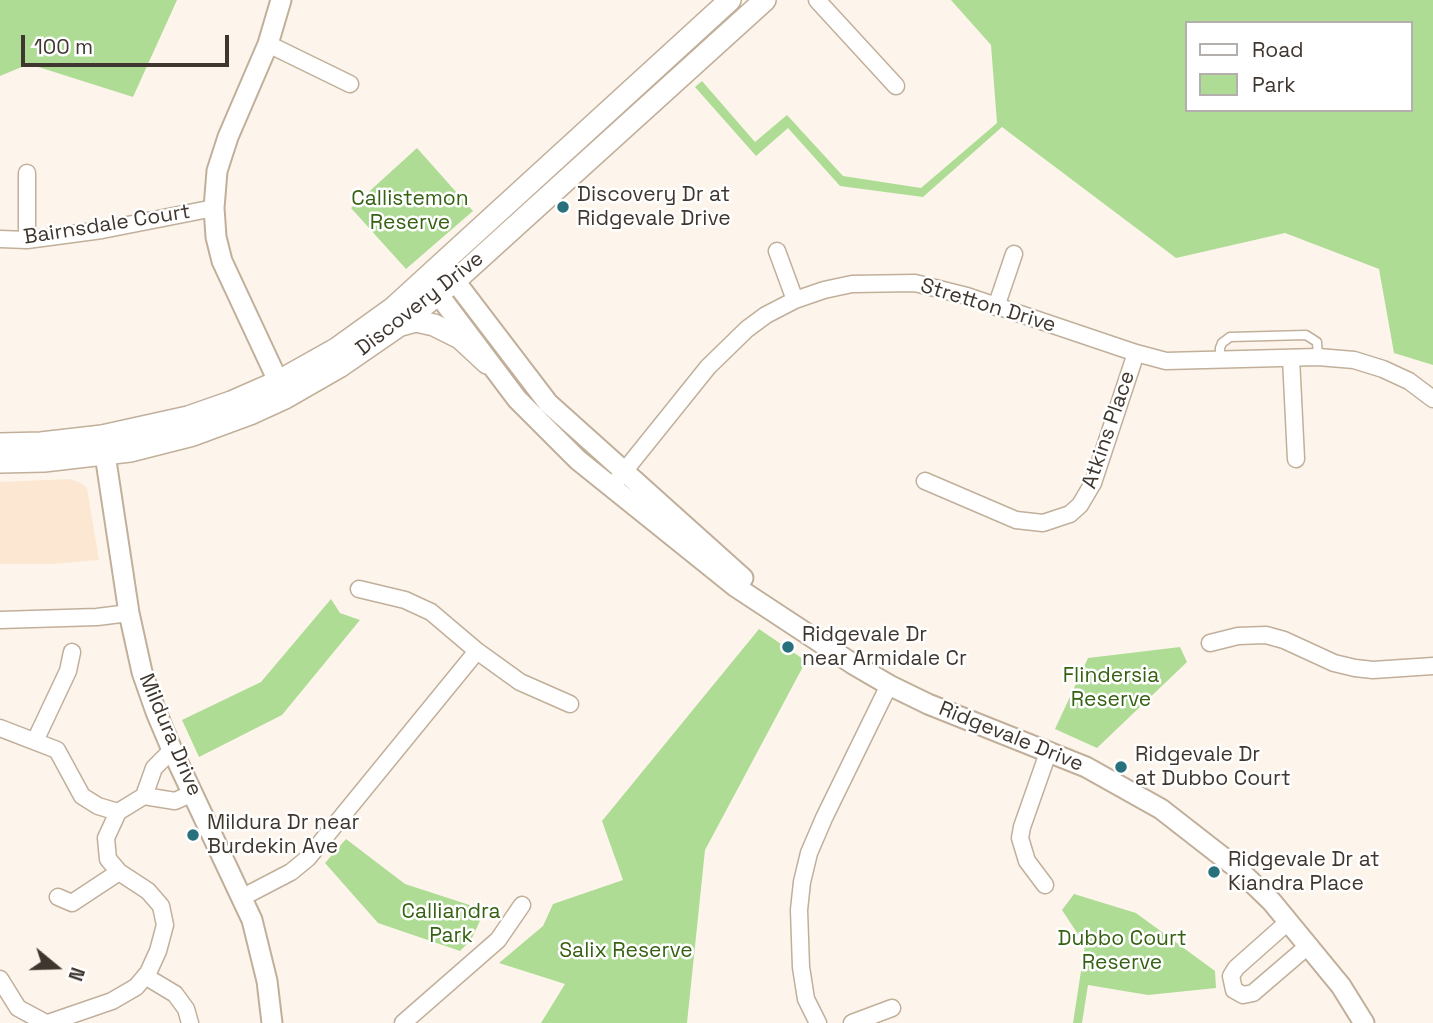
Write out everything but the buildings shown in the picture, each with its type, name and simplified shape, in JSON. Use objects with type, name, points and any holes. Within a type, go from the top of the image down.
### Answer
[{"type":"main road","name":"Discovery Drive","points":[[282,389],[339,367],[397,327],[440,279],[730,0]]},
{"type":"main road","name":"Discovery Drive","points":[[0,444],[104,445],[130,451],[193,435],[250,414],[393,308],[440,279],[765,0]]},
{"type":"main road","points":[[397,327],[416,321],[434,326],[460,338],[487,363]]},
{"type":"main road","name":"Discovery Drive","points":[[0,462],[44,461],[104,445]]},
{"type":"street","points":[[281,0],[268,44],[228,137],[217,171],[214,208],[216,237],[230,283],[282,389]]},
{"type":"street","points":[[817,0],[896,86]]},
{"type":"street","points":[[268,44],[350,84]]},
{"type":"street","points":[[27,173],[27,240]]},
{"type":"street","name":"Bairnsdale Court","points":[[0,239],[27,240],[102,230],[214,208]]},
{"type":"street","points":[[777,251],[795,300]]},
{"type":"street","points":[[996,307],[1014,254]]},
{"type":"street","name":"Ridgevale Drive","points":[[440,279],[487,363],[517,399],[578,460],[618,479]]},
{"type":"street","name":"Ridgevale Drive","points":[[440,279],[478,314],[548,403],[618,479],[736,587],[889,685],[967,720],[1049,750],[1130,790],[1161,809],[1238,869],[1289,921],[1341,986],[1364,1023]]},
{"type":"street","name":"Stretton Drive","points":[[618,479],[727,347],[766,315],[795,300],[852,284],[915,283],[967,296],[1166,361],[1318,356],[1354,360],[1409,381],[1433,399]]},
{"type":"street","name":"Atkins Place","points":[[925,481],[1016,520],[1044,523],[1070,514],[1080,505],[1093,483],[1136,353]]},
{"type":"street","points":[[1291,358],[1296,458]]},
{"type":"street","name":"Mildura Drive","points":[[104,445],[129,613],[142,672],[172,750],[243,897],[259,943],[272,1023]]},
{"type":"street","points":[[359,589],[405,600],[430,612],[520,682],[570,704]]},
{"type":"street","points":[[0,620],[97,617],[129,613]]},
{"type":"street","points":[[1210,643],[1238,636],[1265,635],[1284,640],[1334,663],[1354,668],[1373,670],[1433,666]]},
{"type":"street","points":[[243,897],[291,872],[308,858],[477,651]]},
{"type":"street","points":[[35,741],[68,671],[72,652]]},
{"type":"street","points":[[817,1023],[806,999],[801,967],[799,910],[802,882],[809,853],[824,818],[889,685]]},
{"type":"street","points":[[0,728],[57,750],[82,796],[98,806],[118,812]]},
{"type":"street","points":[[0,979],[19,1009],[47,1023],[112,1001],[136,987],[145,976],[158,951],[165,925],[161,906],[148,891],[119,872],[108,859],[106,838],[118,812],[144,796],[153,768],[172,750]]},
{"type":"street","points":[[1045,886],[1027,861],[1020,838],[1021,827],[1049,750]]},
{"type":"street","points":[[144,796],[175,801],[193,793]]},
{"type":"street","points":[[58,897],[72,903],[119,872]]},
{"type":"street","points":[[403,1023],[498,940],[522,905]]},
{"type":"street","points":[[1289,921],[1236,968],[1231,976],[1234,990],[1243,995],[1253,993],[1309,945]]},
{"type":"street","points":[[145,976],[175,994],[186,1009],[190,1023]]},
{"type":"street","points":[[852,1023],[892,1008]]},
{"type":"lane","points":[[1220,360],[1222,343],[1230,337],[1306,335],[1317,342],[1318,356]]},
{"type":"shaded area","points":[[69,479],[87,488],[99,560],[53,564],[0,564],[0,482]]},
{"type":"green space","points":[[0,0],[177,0],[133,97],[29,64],[0,76]]},
{"type":"green space","points":[[951,0],[1433,0],[1433,365],[1394,353],[1379,269],[1285,233],[1176,258],[1002,127],[923,197],[840,186],[788,128],[756,156],[695,87],[702,81],[755,142],[787,115],[843,176],[921,188],[997,123],[991,45]]},
{"type":"green space","name":"Callistemon Reserve","points":[[417,148],[473,211],[406,269],[351,208]]},
{"type":"green space","points":[[331,599],[340,613],[360,620],[282,715],[199,757],[182,720],[261,682]]},
{"type":"green space","name":"Salix Reserve","points":[[759,629],[806,661],[705,850],[687,1023],[541,1023],[565,984],[499,963],[543,926],[553,904],[623,880],[602,821]]},
{"type":"green space","name":"Flindersia Reserve","points":[[1180,647],[1187,662],[1097,748],[1055,729],[1088,658]]},
{"type":"green space","name":"Calliandra Park","points":[[346,839],[405,884],[485,910],[471,940],[460,951],[378,923],[325,863]]},
{"type":"green space","name":"Dubbo Court Reserve","points":[[1074,894],[1136,913],[1215,971],[1216,988],[1148,995],[1088,985],[1082,1023],[1073,1023],[1085,945],[1062,910]]},
{"type":"place","name":"Discovery Dr at Ridgevale Drive","points":[[563,207]]},
{"type":"place","name":"Ridgevale Dr near Armidale Cr","points":[[788,647]]},
{"type":"place","name":"Ridgevale Dr at Dubbo Court","points":[[1121,767]]},
{"type":"place","name":"Mildura Dr near Burdekin Ave","points":[[193,835]]},
{"type":"place","name":"Ridgevale Dr at Kiandra Place","points":[[1214,872]]}]
